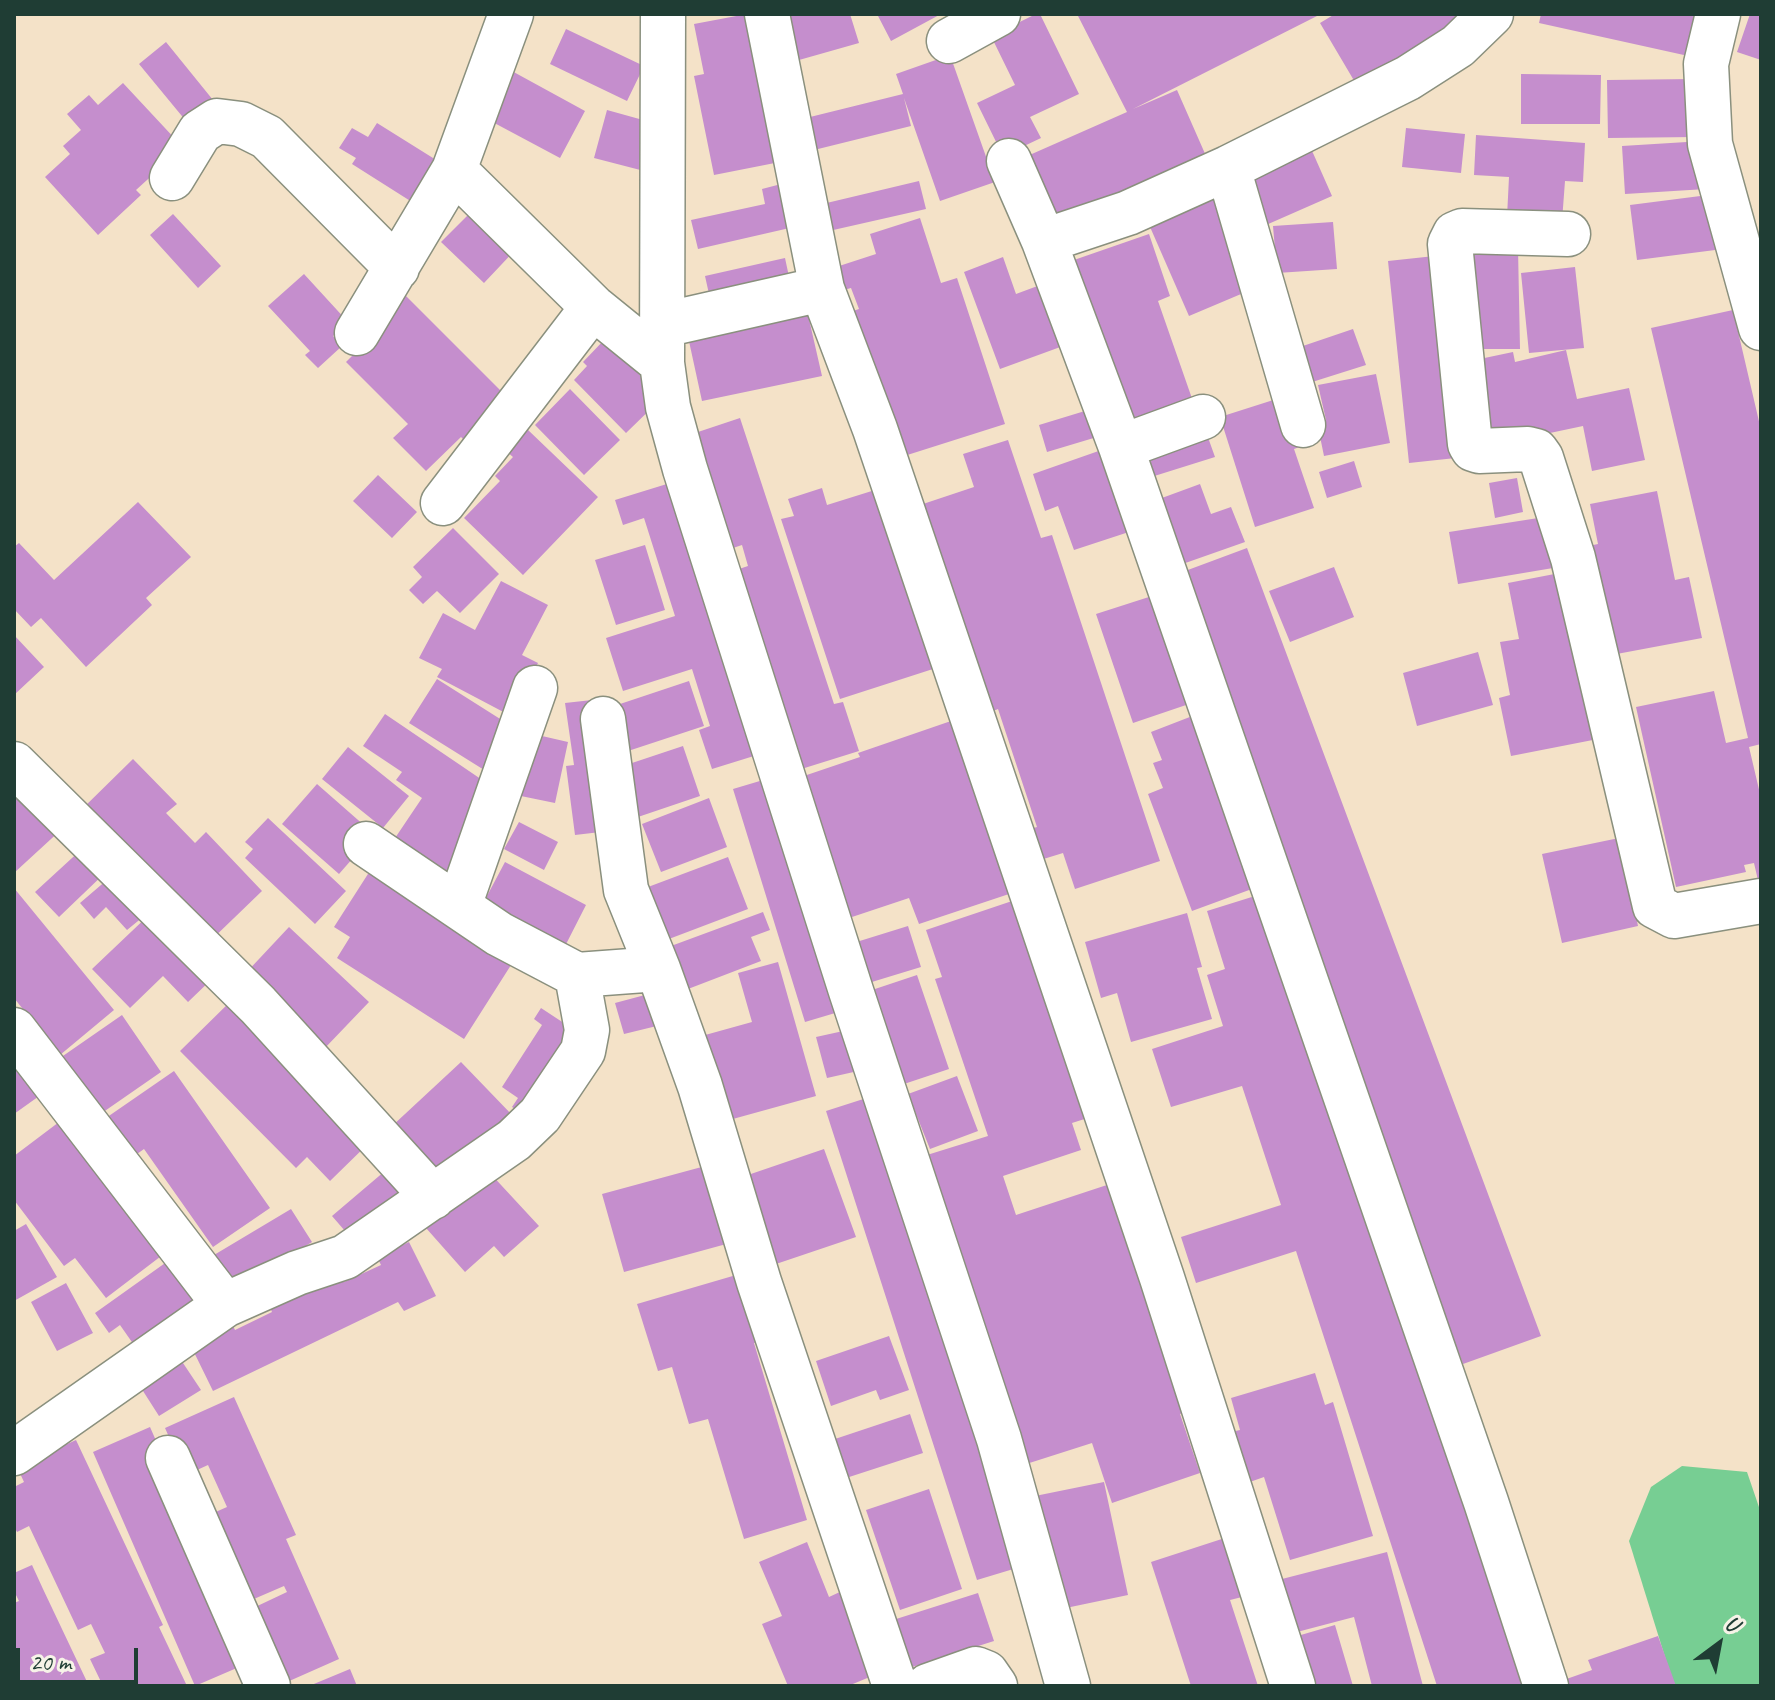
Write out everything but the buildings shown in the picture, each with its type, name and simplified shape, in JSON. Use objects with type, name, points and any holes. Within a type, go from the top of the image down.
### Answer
[{"type":"street","points":[[357,333],[454,170],[511,14]]},
{"type":"street","points":[[663,14],[663,344],[668,407],[851,991],[999,1439],[1068,1686]]},
{"type":"street","points":[[767,14],[822,289],[880,444],[1162,1278],[1293,1686]]},
{"type":"street","points":[[949,41],[998,14]]},
{"type":"street","points":[[1044,241],[1128,213],[1228,168],[1408,78],[1458,46],[1491,14]]},
{"type":"street","points":[[1718,14],[1706,64],[1710,144],[1761,328]]},
{"type":"street","points":[[172,178],[200,132],[217,121],[241,124],[267,137],[397,268]]},
{"type":"street","points":[[1009,161],[1044,241],[1121,447],[1546,1686]]},
{"type":"street","points":[[1228,168],[1303,425]]},
{"type":"street","points":[[454,170],[593,307],[663,344],[822,289]]},
{"type":"street","points":[[1568,234],[1462,231],[1455,234],[1450,244],[1470,444],[1479,451],[1528,449],[1536,451],[1541,458],[1573,558],[1655,906],[1674,916],[1761,901]]},
{"type":"street","points":[[443,503],[593,307]]},
{"type":"street","points":[[1121,447],[1203,417]]},
{"type":"street","points":[[459,906],[535,688]]},
{"type":"street","points":[[603,719],[626,890],[700,1086],[769,1312],[893,1680],[898,1686]]},
{"type":"street","points":[[14,764],[258,1005],[433,1197]]},
{"type":"street","points":[[366,844],[499,934],[577,975],[658,969]]},
{"type":"street","points":[[14,1453],[225,1305],[297,1273],[345,1257],[514,1140],[531,1123],[583,1051],[587,1030],[577,975]]},
{"type":"street","points":[[14,1030],[225,1305]]},
{"type":"street","points":[[168,1458],[268,1686]]},
{"type":"street","points":[[928,1686],[976,1669],[986,1673],[995,1686]]},
{"type":"green space","points":[[1682,1466],[1747,1472],[1761,1513],[1761,1686],[1674,1686],[1629,1541],[1651,1487]]}]
